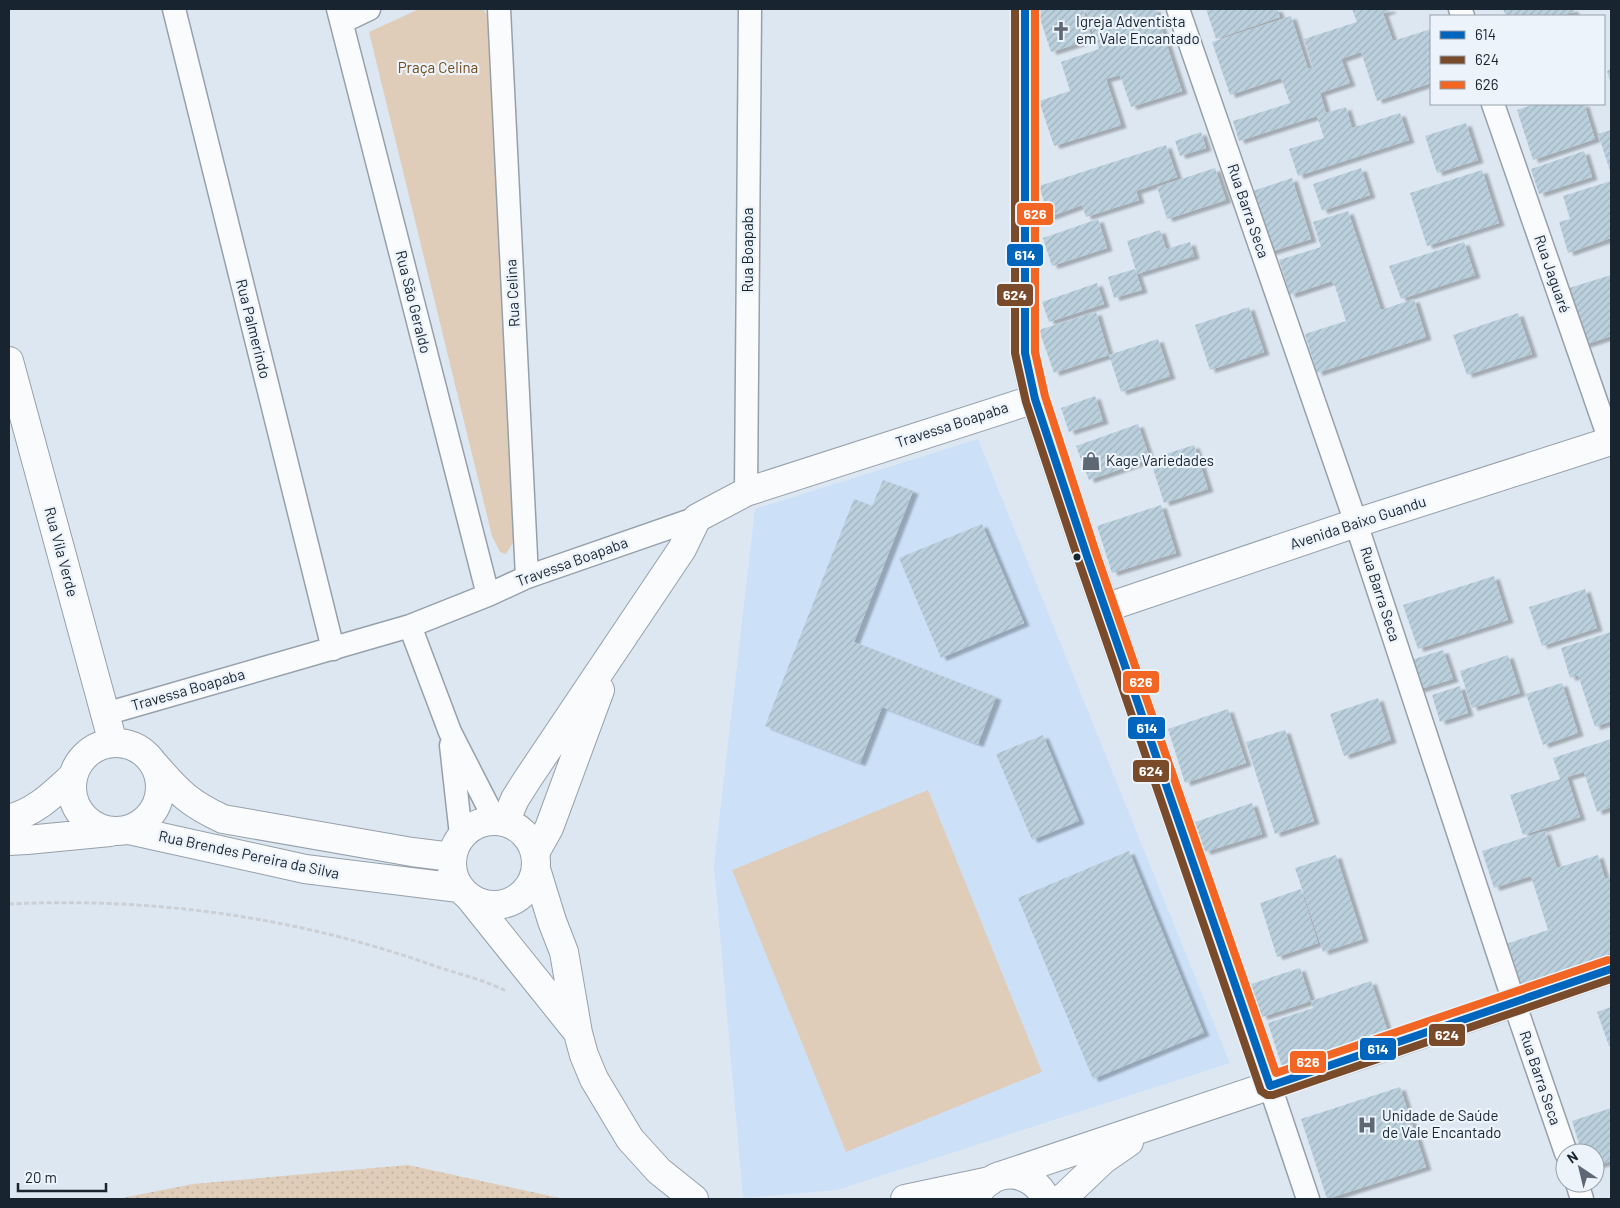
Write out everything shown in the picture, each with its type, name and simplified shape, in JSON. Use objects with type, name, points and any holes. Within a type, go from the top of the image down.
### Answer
[{"type":"street","name":"Rua Palmerindo","points":[[174,9],[333,649]]},
{"type":"street","points":[[340,15],[369,9]]},
{"type":"street","name":"Rua Celina","points":[[498,9],[527,577]]},
{"type":"street","name":"Rua Boapaba","points":[[746,492],[750,9]]},
{"type":"street","points":[[1025,9],[1025,352],[1035,399],[1308,1199]]},
{"type":"street","name":"Rua Barra Seca","points":[[1178,9],[1356,523],[1514,1002],[1563,1143]]},
{"type":"street","name":"Rua São Geraldo","points":[[340,15],[488,595]]},
{"type":"street","name":"Rua Jaguaré","points":[[1493,105],[1611,442]]},
{"type":"street","name":"Rua Vila Verde","points":[[9,361],[113,743]]},
{"type":"street","name":"Travessa Boapaba","points":[[105,714],[410,626],[488,595],[527,577],[696,518],[746,492],[1035,399]]},
{"type":"street","name":"Avenida Baixo Guandu","points":[[1105,608],[1356,523],[1611,442]]},
{"type":"street","points":[[457,846],[471,827],[505,814],[682,548],[696,518]]},
{"type":"street","points":[[410,626],[450,732],[505,814],[529,839],[552,921],[564,952],[578,1033],[584,1055],[594,1078],[630,1139],[658,1171],[694,1199]]},
{"type":"street","points":[[464,893],[485,905],[502,905],[518,898],[530,885],[536,861],[615,649]]},
{"type":"street","points":[[450,732],[457,846],[452,873],[464,893],[578,1033]]},
{"type":"street","points":[[9,819],[24,814],[38,806],[73,776],[81,760],[96,748],[113,743],[130,745],[144,753],[155,765],[161,784],[158,804],[146,820],[119,831],[92,825],[79,812],[72,795],[73,776]]},
{"type":"street","name":"Rua Brendes Pereira da Silva","points":[[155,765],[188,800],[202,810],[223,819],[412,852],[457,846]]},
{"type":"street","name":"Rua Brendes Pereira da Silva","points":[[9,841],[119,831],[304,869],[464,893]]},
{"type":"street","points":[[989,1185],[1160,1122],[1611,969]]},
{"type":"street","points":[[1062,1199],[1103,1160],[1160,1122]]},
{"type":"street","points":[[905,1199],[989,1185],[1018,1175],[1032,1180],[1042,1191],[1046,1199]]},
{"type":"path","points":[[9,904],[69,902],[164,906],[277,922],[387,949],[511,994]]},
{"type":"shaded area","points":[[978,439],[1230,1063],[837,1190],[743,1198],[714,865],[755,509]]},
{"type":"green space","name":"Praça Celina","points":[[419,9],[483,9],[491,28],[516,538],[506,554],[500,552],[492,536],[369,32]]},
{"type":"green space","points":[[928,790],[1042,1072],[846,1152],[732,870]]},
{"type":"green space","points":[[408,1165],[564,1199],[117,1199],[193,1184]]},
{"type":"building","points":[[1037,9],[1083,9],[1092,39],[1051,52]]},
{"type":"building","points":[[1085,9],[1155,9],[1182,91],[1131,107],[1120,75],[1106,79],[1121,125],[1054,146],[1039,101],[1070,91],[1061,62],[1099,49]]},
{"type":"building","points":[[1206,9],[1277,9],[1280,17],[1216,39]]},
{"type":"building","points":[[1352,9],[1390,9],[1383,13],[1393,41],[1430,29],[1430,83],[1377,101],[1361,52],[1341,59],[1350,83],[1320,93],[1326,113],[1346,107],[1352,128],[1400,113],[1409,140],[1298,176],[1289,149],[1324,138],[1317,116],[1239,141],[1233,121],[1290,103],[1281,78],[1230,95],[1212,42],[1291,16],[1308,69],[1313,68],[1304,39],[1357,22]]},
{"type":"building","points":[[1503,9],[1573,9],[1574,12],[1564,15],[1506,15]]},
{"type":"building","points":[[1611,69],[1611,84],[1607,71]]},
{"type":"building","points":[[1532,105],[1584,105],[1595,139],[1533,160],[1517,110]]},
{"type":"building","points":[[1466,123],[1478,160],[1437,173],[1425,136]]},
{"type":"building","points":[[1611,130],[1611,174],[1598,134]]},
{"type":"building","points":[[1201,132],[1206,148],[1180,156],[1175,141]]},
{"type":"building","points":[[1166,145],[1177,177],[1136,191],[1139,200],[1086,217],[1082,205],[1049,217],[1039,186]]},
{"type":"building","points":[[1584,151],[1592,177],[1539,194],[1531,169]]},
{"type":"building","points":[[1215,168],[1226,200],[1167,219],[1157,187]]},
{"type":"building","points":[[1361,168],[1370,195],[1322,211],[1313,184]]},
{"type":"building","points":[[1482,170],[1499,223],[1427,246],[1410,193]]},
{"type":"building","points":[[1292,178],[1311,239],[1267,253],[1247,193]]},
{"type":"building","points":[[1611,181],[1611,238],[1568,253],[1559,222],[1570,219],[1563,196]]},
{"type":"building","points":[[1348,211],[1381,310],[1414,299],[1426,337],[1317,373],[1305,334],[1346,321],[1334,283],[1332,281],[1290,295],[1279,260],[1321,247],[1313,222]]},
{"type":"building","points":[[1098,219],[1107,248],[1052,266],[1043,238]]},
{"type":"building","points":[[1160,230],[1166,249],[1190,242],[1194,256],[1137,274],[1127,241]]},
{"type":"building","points":[[1464,242],[1475,275],[1401,299],[1389,266]]},
{"type":"building","points":[[1135,269],[1142,290],[1114,298],[1108,277]]},
{"type":"building","points":[[1611,275],[1611,336],[1584,345],[1566,289]]},
{"type":"building","points":[[1097,283],[1104,304],[1049,322],[1042,302]]},
{"type":"building","points":[[1249,307],[1264,352],[1210,370],[1195,325]]},
{"type":"building","points":[[1096,312],[1109,355],[1054,373],[1039,330]]},
{"type":"building","points":[[1518,313],[1532,354],[1467,375],[1453,335]]},
{"type":"building","points":[[1158,339],[1170,376],[1121,392],[1109,355]]},
{"type":"building","points":[[1095,396],[1103,421],[1069,432],[1061,408]]},
{"type":"building","points":[[1138,424],[1150,459],[1089,480],[1076,446]]},
{"type":"building","points":[[1194,445],[1208,489],[1164,503],[1150,459]]},
{"type":"building","points":[[883,480],[913,491],[854,642],[996,697],[978,744],[882,707],[860,763],[765,726],[854,499],[872,506]]},
{"type":"building","points":[[1161,505],[1176,553],[1112,573],[1097,526]]},
{"type":"building","points":[[982,524],[1024,623],[941,658],[899,558]]},
{"type":"building","points":[[1494,576],[1508,620],[1418,649],[1403,605]]},
{"type":"building","points":[[1585,589],[1597,628],[1542,646],[1529,607]]},
{"type":"building","points":[[1611,632],[1611,721],[1595,727],[1578,675],[1570,678],[1561,648]]},
{"type":"building","points":[[1443,650],[1453,679],[1417,690],[1408,661]]},
{"type":"building","points":[[1508,655],[1520,693],[1472,708],[1460,671]]},
{"type":"building","points":[[1562,683],[1578,733],[1543,745],[1526,694]]},
{"type":"building","points":[[1460,686],[1468,713],[1440,722],[1432,695]]},
{"type":"building","points":[[1378,698],[1391,740],[1344,756],[1330,714]]},
{"type":"building","points":[[1228,709],[1246,763],[1185,783],[1168,729]]},
{"type":"building","points":[[1285,730],[1314,821],[1275,834],[1246,742]]},
{"type":"building","points":[[1043,735],[1079,821],[1032,840],[996,754]]},
{"type":"building","points":[[1611,739],[1611,807],[1597,812],[1584,772],[1567,777],[1580,817],[1523,835],[1510,795],[1560,779],[1553,758]]},
{"type":"building","points":[[1252,803],[1262,834],[1205,852],[1195,822]]},
{"type":"building","points":[[1545,831],[1557,868],[1598,855],[1605,879],[1611,877],[1611,954],[1516,986],[1503,945],[1548,930],[1531,876],[1494,888],[1482,851]]},
{"type":"building","points":[[1129,851],[1204,1033],[1093,1079],[1018,898]]},
{"type":"building","points":[[1336,855],[1363,939],[1323,952],[1295,868]]},
{"type":"building","points":[[1301,889],[1318,943],[1277,957],[1260,903]]},
{"type":"building","points":[[1300,968],[1311,1001],[1262,1017],[1251,984]]},
{"type":"building","points":[[1371,981],[1391,1041],[1285,1076],[1268,1023],[1313,1008],[1311,1001]]},
{"type":"building","points":[[1611,1007],[1611,1045],[1609,1046],[1597,1012]]},
{"type":"building","points":[[1400,1087],[1426,1167],[1327,1199],[1301,1119]]},
{"type":"building","points":[[1611,1108],[1611,1161],[1605,1163],[1605,1143],[1579,1143],[1572,1121]]},
{"type":"transit line","name":"624","points":[[1015,9],[1015,353],[1026,402],[1261,1091],[1267,1095],[1273,1095],[1611,979]]},
{"type":"transit line","name":"614","points":[[1025,9],[1025,353],[1035,399],[1087,556],[1270,1086],[1611,969]]},
{"type":"transit line","name":"626","points":[[1035,9],[1035,352],[1045,396],[1096,553],[1276,1073],[1608,960]]},
{"type":"place","name":"Igreja Adventista em Vale Encantado","points":[[1061,31]]},
{"type":"place","name":"Kage Variedades","points":[[1091,461]]},
{"type":"place","name":"Unidade de Saúde de Vale Encantado","points":[[1367,1125]]}]
